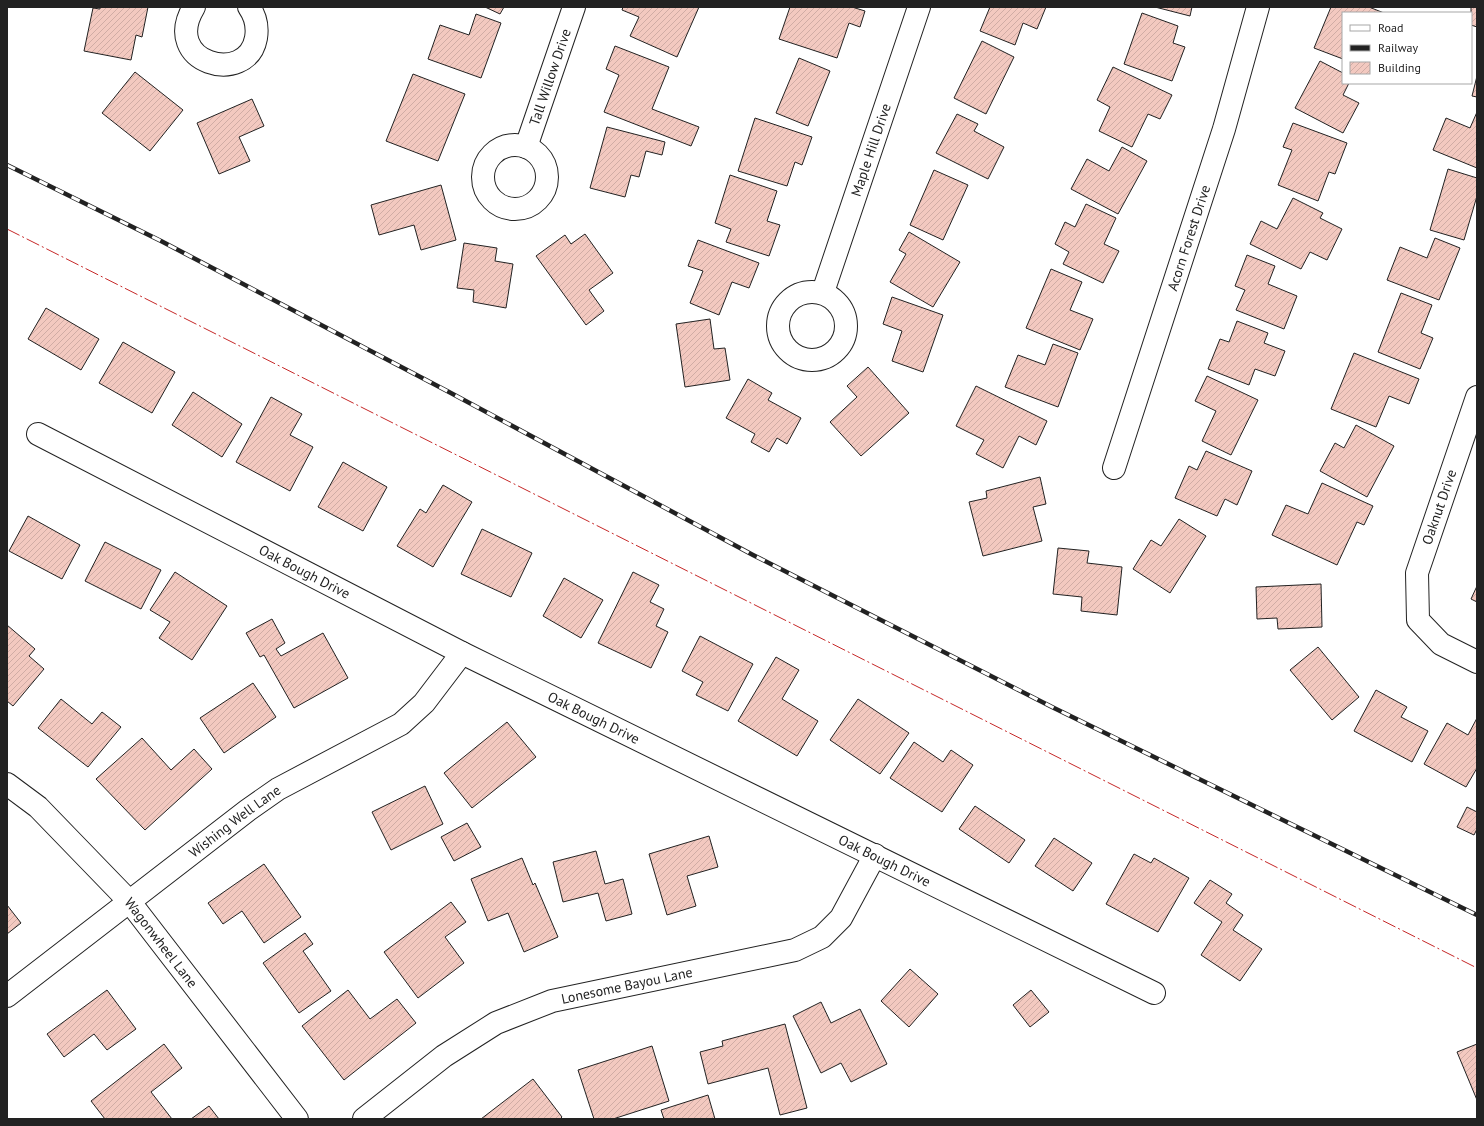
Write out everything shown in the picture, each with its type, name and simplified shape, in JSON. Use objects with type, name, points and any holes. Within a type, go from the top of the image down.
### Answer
[{"type":"street","points":[[194,7],[188,17],[185,31],[188,44],[197,56],[208,64],[222,66],[236,63],[248,54],[255,43],[257,29],[254,15],[249,7]]},
{"type":"street","name":"Tall Willow Drive","points":[[526,147],[574,7]]},
{"type":"street","name":"Maple Hill Drive","points":[[823,292],[919,7]]},
{"type":"street","name":"Acorn Forest Drive","points":[[1114,468],[1224,129],[1258,7]]},
{"type":"street","name":"Oaknut Drive","points":[[1477,397],[1417,573],[1418,620],[1441,644],[1477,662]]},
{"type":"street","name":"Oak Bough Drive","points":[[38,434],[462,653],[1154,993]]},
{"type":"street","name":"Wishing Well Lane","points":[[7,996],[248,810],[278,789],[401,724],[424,703],[462,653]]},
{"type":"street","name":"Wagonwheel Lane","points":[[7,784],[38,807],[129,902],[297,1119]]},
{"type":"street","name":"Lonesome Bayou Lane","points":[[364,1119],[444,1056],[503,1020],[552,1001],[795,950],[822,937],[841,918],[875,855]]},
{"type":"building","points":[[100,7],[148,7],[142,37],[136,35],[131,60],[84,51],[93,8],[100,9]]},
{"type":"building","points":[[485,7],[504,7],[500,14]]},
{"type":"building","points":[[623,7],[699,7],[677,57],[630,36],[639,17],[622,10]]},
{"type":"building","points":[[790,7],[852,7],[865,11],[860,27],[849,23],[837,58],[779,39]]},
{"type":"building","points":[[990,7],[1046,7],[1037,29],[1023,23],[1015,45],[980,31]]},
{"type":"building","points":[[1155,7],[1192,7],[1190,16]]},
{"type":"building","points":[[1331,7],[1369,7],[1382,12],[1342,12],[1342,59],[1314,48]]},
{"type":"building","points":[[1471,7],[1477,7],[1477,27],[1472,25]]},
{"type":"building","points":[[1142,13],[1178,26],[1173,43],[1185,47],[1172,81],[1124,64]]},
{"type":"building","points":[[476,14],[501,23],[481,78],[428,59],[440,25],[469,35]]},
{"type":"building","points":[[982,41],[1014,57],[986,114],[954,98]]},
{"type":"building","points":[[615,46],[669,67],[652,109],[699,127],[691,146],[604,112],[619,75],[606,69]]},
{"type":"building","points":[[799,58],[830,71],[808,126],[776,113]]},
{"type":"building","points":[[1320,61],[1342,72],[1342,84],[1348,84],[1343,95],[1359,103],[1343,133],[1295,108]]},
{"type":"building","points":[[1113,67],[1172,95],[1160,119],[1148,114],[1132,147],[1099,131],[1110,107],[1097,100]]},
{"type":"building","points":[[135,72],[183,110],[150,151],[102,113]]},
{"type":"building","points":[[413,74],[465,94],[438,161],[386,141]]},
{"type":"building","points":[[1477,76],[1477,97],[1472,96]]},
{"type":"building","points":[[252,99],[264,126],[239,137],[250,161],[219,174],[197,123]]},
{"type":"building","points":[[1477,112],[1477,168],[1433,150],[1446,118],[1470,128]]},
{"type":"building","points":[[957,114],[978,124],[974,131],[1004,147],[988,179],[936,153]]},
{"type":"building","points":[[755,118],[812,137],[802,165],[795,162],[787,186],[738,171]]},
{"type":"building","points":[[1293,123],[1347,143],[1335,174],[1329,172],[1318,201],[1278,185],[1292,150],[1283,147]]},
{"type":"building","points":[[607,127],[665,142],[662,155],[646,151],[639,177],[631,175],[625,197],[590,188]]},
{"type":"building","points":[[1122,147],[1147,161],[1118,214],[1071,189],[1087,159],[1109,171]]},
{"type":"building","points":[[1448,169],[1477,178],[1477,196],[1464,240],[1430,230]]},
{"type":"building","points":[[934,170],[968,185],[943,240],[910,225]]},
{"type":"building","points":[[730,175],[777,191],[767,221],[780,225],[769,256],[726,242],[731,229],[715,223]]},
{"type":"building","points":[[441,185],[456,240],[421,250],[414,225],[379,235],[371,205]]},
{"type":"building","points":[[1293,198],[1323,213],[1320,218],[1342,229],[1327,260],[1310,252],[1301,269],[1250,244],[1261,221],[1277,229]]},
{"type":"building","points":[[1086,204],[1116,218],[1104,244],[1119,251],[1103,283],[1063,264],[1069,252],[1055,244],[1065,222],[1075,227]]},
{"type":"building","points":[[909,232],[960,262],[933,307],[890,282],[906,254],[899,250]]},
{"type":"building","points":[[585,234],[613,273],[589,290],[604,311],[586,325],[536,256],[565,235],[571,244]]},
{"type":"building","points":[[1435,238],[1460,248],[1439,300],[1387,280],[1400,247],[1427,258]]},
{"type":"building","points":[[698,240],[759,263],[749,288],[732,282],[719,315],[690,303],[703,271],[688,266]]},
{"type":"building","points":[[464,243],[497,248],[495,261],[513,264],[506,308],[473,302],[474,290],[457,288]]},
{"type":"building","points":[[1247,255],[1275,266],[1268,284],[1297,296],[1284,329],[1236,310],[1245,290],[1235,286]]},
{"type":"building","points":[[1051,269],[1082,282],[1070,310],[1093,319],[1080,350],[1026,328]]},
{"type":"building","points":[[1401,293],[1432,305],[1421,333],[1433,338],[1420,369],[1378,352]]},
{"type":"building","points":[[892,297],[943,315],[923,372],[892,361],[902,331],[883,324]]},
{"type":"building","points":[[46,308],[99,339],[81,370],[28,339]]},
{"type":"building","points":[[710,319],[714,349],[725,348],[730,380],[685,387],[676,324]]},
{"type":"building","points":[[1237,321],[1268,333],[1264,343],[1285,351],[1275,376],[1255,369],[1249,385],[1208,369],[1220,339],[1229,342]]},
{"type":"building","points":[[123,342],[175,372],[152,413],[99,383]]},
{"type":"building","points":[[1053,344],[1078,353],[1058,407],[1005,387],[1018,355],[1045,365]]},
{"type":"building","points":[[1354,353],[1419,379],[1409,404],[1389,396],[1376,427],[1331,409]]},
{"type":"building","points":[[868,367],[909,413],[861,456],[830,422],[857,397],[847,386]]},
{"type":"building","points":[[1207,376],[1258,400],[1231,455],[1202,441],[1216,411],[1195,401]]},
{"type":"building","points":[[748,379],[772,393],[768,400],[801,418],[787,444],[777,438],[769,452],[751,442],[755,434],[726,418]]},
{"type":"building","points":[[976,386],[1047,421],[1036,445],[1019,436],[1003,468],[976,454],[984,440],[956,426]]},
{"type":"building","points":[[193,392],[242,424],[222,457],[172,425]]},
{"type":"building","points":[[271,397],[302,414],[290,435],[313,447],[290,491],[236,462]]},
{"type":"building","points":[[1356,425],[1394,446],[1367,497],[1320,471],[1335,443],[1344,448]]},
{"type":"building","points":[[1206,451],[1252,471],[1237,505],[1225,499],[1217,516],[1175,498],[1189,466],[1197,470]]},
{"type":"building","points":[[343,462],[387,487],[363,531],[318,507]]},
{"type":"building","points":[[1040,477],[1046,504],[1033,507],[1042,541],[983,556],[969,502],[987,498],[986,491]]},
{"type":"building","points":[[1322,483],[1373,506],[1364,525],[1357,522],[1337,565],[1272,535],[1286,505],[1308,514]]},
{"type":"building","points":[[443,485],[472,502],[433,567],[397,546],[420,509],[426,513]]},
{"type":"building","points":[[28,516],[80,545],[62,579],[9,551]]},
{"type":"building","points":[[1179,519],[1206,536],[1170,593],[1133,569],[1151,540],[1161,546]]},
{"type":"building","points":[[482,529],[532,553],[511,597],[461,574]]},
{"type":"building","points":[[105,542],[161,570],[141,609],[85,581]]},
{"type":"building","points":[[1058,548],[1089,551],[1087,563],[1122,567],[1117,615],[1081,611],[1082,597],[1053,594]]},
{"type":"building","points":[[175,572],[227,606],[192,660],[159,638],[170,622],[150,610]]},
{"type":"building","points":[[633,572],[659,585],[650,602],[664,609],[656,626],[668,632],[651,668],[598,643]]},
{"type":"building","points":[[564,578],[603,600],[581,638],[543,616]]},
{"type":"building","points":[[1321,584],[1322,627],[1278,629],[1277,618],[1257,619],[1256,587]]},
{"type":"building","points":[[1477,586],[1477,602],[1471,599]]},
{"type":"building","points":[[272,619],[285,643],[276,649],[281,656],[323,633],[348,678],[294,708],[264,655],[260,657],[246,633]]},
{"type":"building","points":[[7,625],[35,649],[29,656],[44,669],[13,706],[7,701]]},
{"type":"building","points":[[700,636],[753,664],[728,711],[696,695],[703,682],[682,671]]},
{"type":"building","points":[[1318,647],[1359,697],[1332,720],[1290,670]]},
{"type":"building","points":[[776,657],[799,670],[782,699],[818,721],[797,756],[738,721]]},
{"type":"building","points":[[253,683],[276,717],[224,753],[200,718]]},
{"type":"building","points":[[1376,690],[1407,707],[1401,717],[1428,731],[1412,762],[1354,731]]},
{"type":"building","points":[[61,699],[92,724],[102,712],[121,727],[88,767],[38,728]]},
{"type":"building","points":[[858,699],[909,733],[880,774],[830,740]]},
{"type":"building","points":[[1477,718],[1477,768],[1466,787],[1424,764],[1447,723],[1468,735]]},
{"type":"building","points":[[507,722],[536,757],[472,808],[444,773]]},
{"type":"building","points":[[142,738],[171,770],[194,749],[212,769],[145,830],[96,779]]},
{"type":"building","points":[[914,742],[943,762],[951,750],[973,765],[942,812],[890,778]]},
{"type":"building","points":[[425,786],[443,824],[391,850],[372,812]]},
{"type":"building","points":[[975,806],[1025,840],[1009,863],[959,829]]},
{"type":"building","points":[[1467,807],[1477,812],[1477,829],[1474,835],[1457,827]]},
{"type":"building","points":[[467,823],[481,847],[454,861],[441,837]]},
{"type":"building","points":[[709,836],[718,867],[687,876],[696,906],[667,915],[649,854]]},
{"type":"building","points":[[1054,838],[1092,863],[1073,891],[1035,866]]},
{"type":"building","points":[[596,851],[605,884],[623,879],[632,914],[606,921],[598,893],[563,902],[553,862]]},
{"type":"building","points":[[1134,854],[1151,863],[1154,858],[1189,878],[1158,932],[1106,904]]},
{"type":"building","points":[[522,858],[533,885],[535,883],[558,937],[524,952],[508,913],[488,921],[471,879]]},
{"type":"building","points":[[264,864],[301,917],[264,943],[242,911],[223,924],[208,903]]},
{"type":"building","points":[[1210,880],[1232,894],[1226,903],[1243,915],[1233,930],[1262,949],[1240,981],[1201,955],[1222,922],[1194,903]]},
{"type":"building","points":[[451,902],[466,922],[445,937],[464,963],[418,998],[384,952]]},
{"type":"building","points":[[7,905],[21,923],[7,934]]},
{"type":"building","points":[[305,933],[313,944],[303,951],[331,991],[299,1013],[263,963]]},
{"type":"building","points":[[910,969],[938,994],[909,1027],[881,1001]]},
{"type":"building","points":[[107,990],[136,1029],[107,1050],[94,1034],[64,1057],[47,1034]]},
{"type":"building","points":[[348,990],[370,1019],[397,999],[416,1023],[344,1080],[302,1026]]},
{"type":"building","points":[[1031,990],[1049,1012],[1030,1027],[1013,1005]]},
{"type":"building","points":[[821,1002],[831,1023],[860,1009],[887,1064],[851,1082],[841,1063],[821,1073],[793,1016]]},
{"type":"building","points":[[785,1024],[807,1108],[780,1115],[768,1068],[708,1084],[700,1052],[723,1046],[722,1041]]},
{"type":"building","points":[[164,1044],[182,1068],[151,1092],[172,1119],[105,1119],[91,1101]]},
{"type":"building","points":[[1477,1044],[1477,1100],[1457,1052]]},
{"type":"building","points":[[652,1046],[669,1101],[613,1119],[594,1119],[578,1070]]},
{"type":"building","points":[[533,1079],[562,1117],[560,1119],[481,1119]]},
{"type":"building","points":[[708,1095],[715,1119],[664,1119],[661,1110]]},
{"type":"building","points":[[209,1106],[219,1119],[191,1119]]},
{"type":"railway","points":[[7,165],[161,241],[449,392],[753,555],[1054,708],[1477,915]]},
{"type":"power","points":[[7,229],[1477,968]]}]
